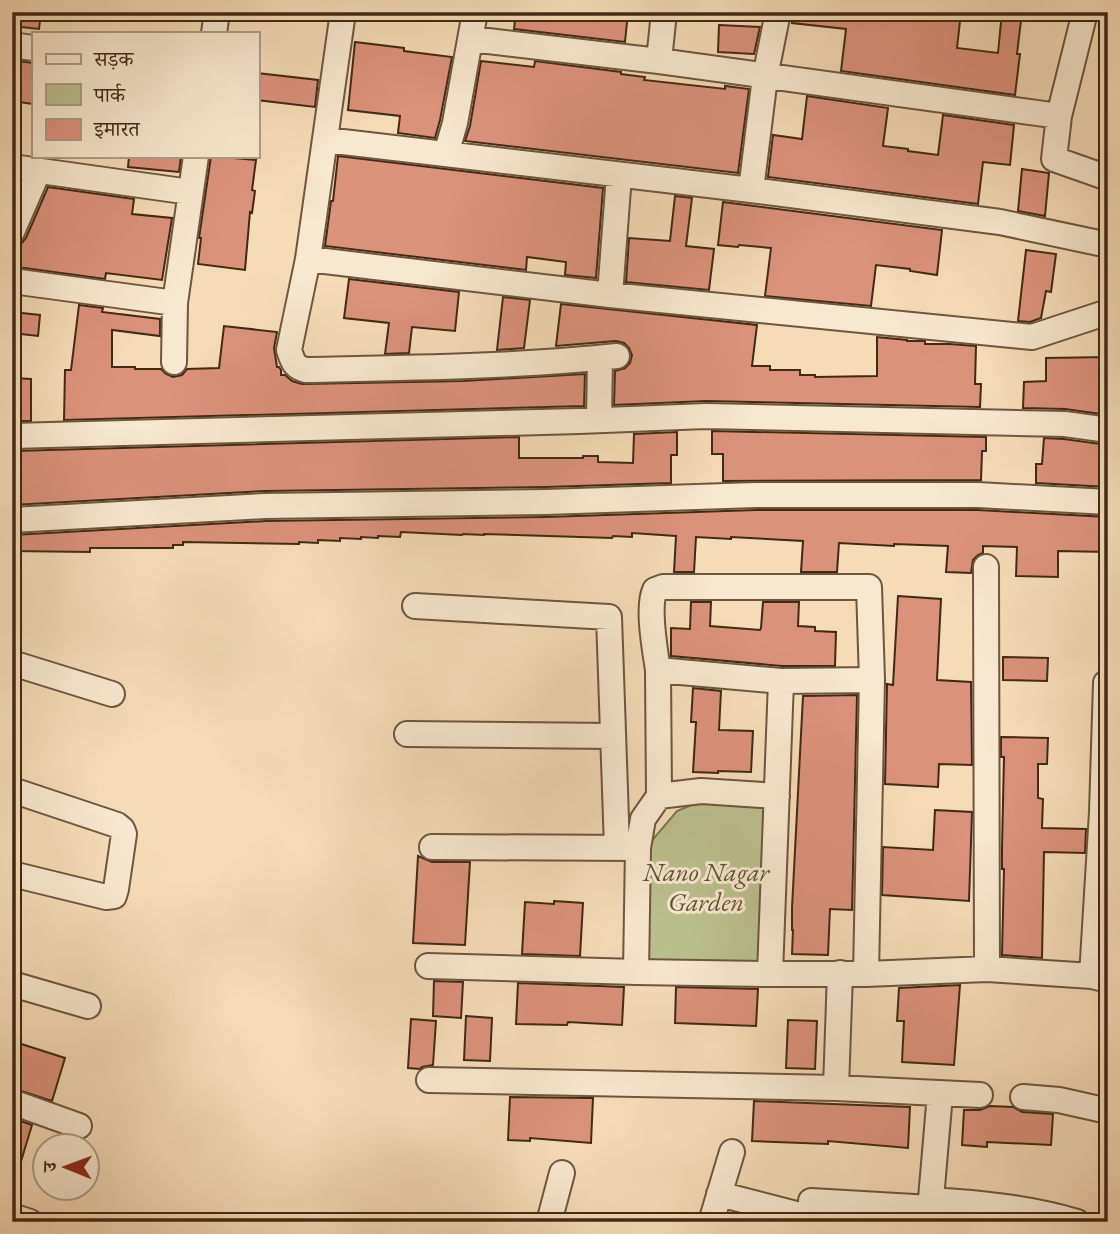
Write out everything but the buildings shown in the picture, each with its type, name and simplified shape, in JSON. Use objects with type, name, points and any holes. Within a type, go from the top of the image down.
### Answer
[{"type":"street","points":[[214,32],[217,12]]},
{"type":"street","points":[[343,12],[308,259],[289,350],[293,364],[306,370],[469,367],[556,363],[609,357],[599,420]]},
{"type":"street","points":[[446,154],[475,12]]},
{"type":"street","points":[[659,61],[664,12]]},
{"type":"street","points":[[751,190],[765,76],[778,12]]},
{"type":"street","points":[[1085,12],[1059,116],[1054,159],[1108,178]]},
{"type":"street","points":[[471,39],[659,61],[1059,116]]},
{"type":"street","points":[[12,45],[32,48]]},
{"type":"street","points":[[326,140],[1000,222],[1108,245]]},
{"type":"street","points":[[174,362],[175,303],[196,158]]},
{"type":"street","points":[[12,167],[190,192]]},
{"type":"street","points":[[12,232],[38,172]]},
{"type":"street","points":[[610,295],[619,174]]},
{"type":"street","points":[[308,259],[610,295],[1032,337],[1108,312]]},
{"type":"street","points":[[12,281],[175,303]]},
{"type":"street","points":[[12,436],[706,415],[1065,424],[1108,430]]},
{"type":"street","points":[[12,520],[264,506],[546,502],[756,495],[978,495],[1108,502]]},
{"type":"street","points":[[986,567],[987,970]]},
{"type":"street","points":[[627,848],[659,796],[658,670],[651,598],[655,590],[663,587],[869,587],[872,680],[866,974]]},
{"type":"street","points":[[415,606],[609,617],[613,736],[627,848],[636,972]]},
{"type":"street","points":[[12,663],[112,694]]},
{"type":"street","points":[[658,670],[780,681],[872,680]]},
{"type":"street","points":[[428,966],[770,974],[987,970],[1100,978],[1107,677]]},
{"type":"street","points":[[770,974],[780,681]]},
{"type":"street","points":[[407,734],[613,736]]},
{"type":"street","points":[[12,790],[117,825],[122,828],[124,834],[114,896],[106,897],[12,874]]},
{"type":"street","points":[[659,796],[701,791],[777,796]]},
{"type":"street","points":[[432,847],[627,848]]},
{"type":"street","points":[[836,1088],[840,973]]},
{"type":"street","points":[[12,984],[88,1006]]},
{"type":"street","points":[[429,1080],[836,1088],[980,1096]]},
{"type":"street","points":[[930,1210],[940,1094]]},
{"type":"street","points":[[1023,1097],[1059,1100],[1108,1111]]},
{"type":"street","points":[[12,1102],[79,1126]]},
{"type":"street","points":[[711,1222],[732,1152]]},
{"type":"street","points":[[549,1222],[562,1173]]},
{"type":"street","points":[[719,1194],[811,1210],[930,1210],[996,1204],[1077,1222]]},
{"type":"street","points":[[12,1216],[30,1222]]},
{"type":"green space","name":"Nano Nagar Garden","points":[[736,803],[770,808],[764,968],[647,967],[648,845],[677,811],[694,804]]}]
